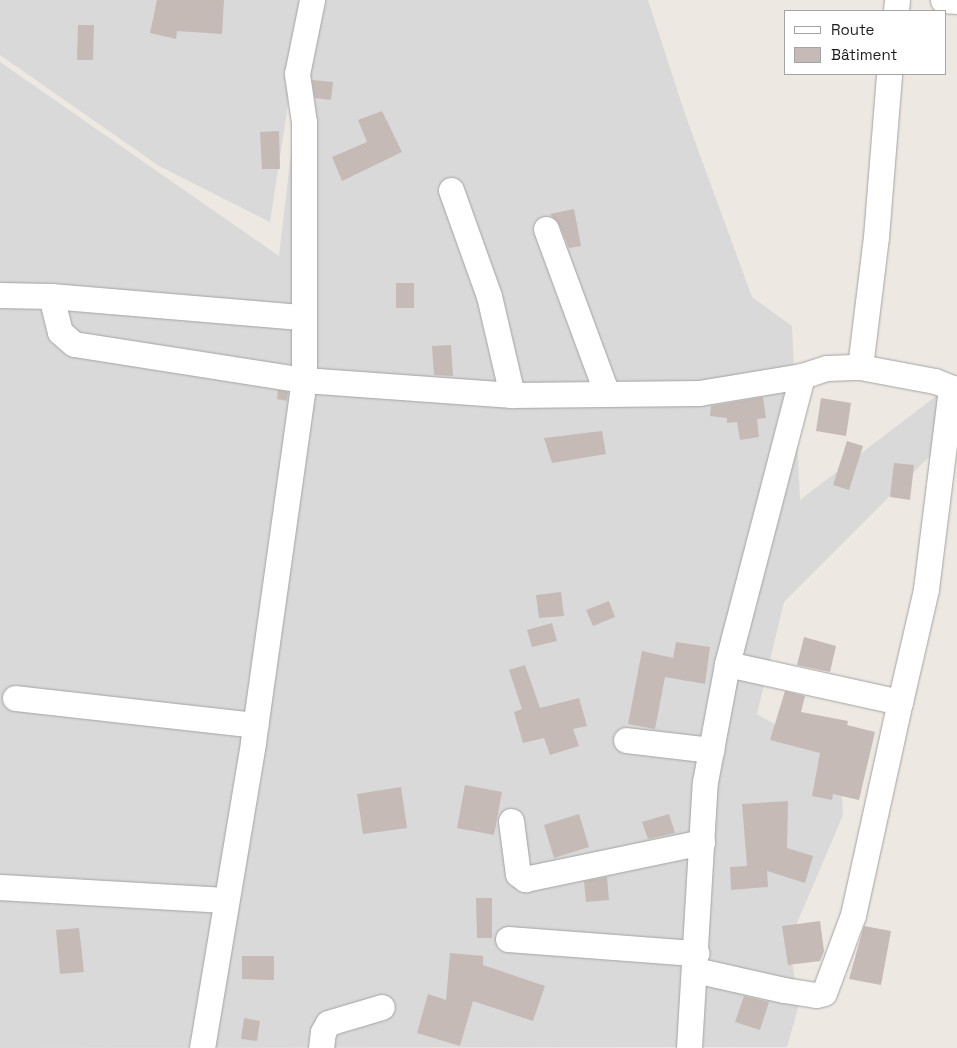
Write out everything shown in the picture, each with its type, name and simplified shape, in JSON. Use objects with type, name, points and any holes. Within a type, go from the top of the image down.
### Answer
[{"type":"street","points":[[202,1048],[255,725],[304,380],[304,122],[297,74],[312,0]]},
{"type":"street","points":[[943,0],[957,1]]},
{"type":"street","points":[[860,368],[876,237],[889,75]]},
{"type":"street","points":[[451,190],[489,296],[512,395]]},
{"type":"street","points":[[546,229],[607,394]]},
{"type":"street","points":[[0,295],[51,296],[303,317]]},
{"type":"street","points":[[51,296],[60,332],[74,344],[304,380],[512,395],[607,394],[699,392],[802,376],[827,368],[860,368],[935,381],[954,389],[926,589],[853,915],[824,993],[816,995],[784,990],[695,961],[508,939]]},
{"type":"street","points":[[689,1048],[705,782],[727,664],[802,376]]},
{"type":"street","points":[[727,664],[900,702]]},
{"type":"street","points":[[15,698],[255,725]]},
{"type":"street","points":[[626,740],[711,750]]},
{"type":"street","points":[[511,821],[518,874],[525,880],[702,842]]},
{"type":"street","points":[[0,887],[226,900]]},
{"type":"street","points":[[321,1048],[323,1032],[328,1023],[382,1007]]},
{"type":"shaded area","points":[[0,0],[304,0],[270,222],[159,166],[0,55]]},
{"type":"shaded area","points":[[309,0],[648,0],[685,114],[752,297],[792,326],[800,500],[957,380],[957,429],[784,602],[757,714],[831,757],[841,779],[843,815],[795,928],[792,961],[799,1005],[787,1047],[0,1048],[0,62],[279,256]]},
{"type":"building","points":[[157,0],[224,0],[222,34],[177,31],[176,39],[150,33]]},
{"type":"building","points":[[78,25],[94,25],[93,60],[77,60]]},
{"type":"building","points":[[312,80],[333,82],[331,100],[315,98]]},
{"type":"building","points":[[382,111],[402,152],[342,181],[332,157],[367,142],[358,120]]},
{"type":"building","points":[[279,131],[280,169],[262,169],[260,132]]},
{"type":"building","points":[[574,209],[581,246],[569,248],[559,224],[550,214]]},
{"type":"building","points":[[396,283],[414,283],[414,308],[396,308]]},
{"type":"building","points":[[451,345],[453,376],[434,375],[432,346]]},
{"type":"building","points":[[278,390],[288,392],[287,401],[277,399]]},
{"type":"building","points":[[763,397],[766,418],[757,419],[759,437],[740,440],[737,422],[727,423],[727,418],[710,416],[711,406]]},
{"type":"building","points":[[821,398],[851,403],[846,436],[816,431]]},
{"type":"building","points":[[602,431],[606,454],[552,463],[544,438]]},
{"type":"building","points":[[847,441],[863,446],[849,490],[833,485]]},
{"type":"building","points":[[894,463],[914,465],[910,500],[890,497]]},
{"type":"building","points":[[561,592],[564,616],[539,618],[536,595]]},
{"type":"building","points":[[609,601],[615,617],[593,626],[586,610]]},
{"type":"building","points":[[552,623],[557,641],[532,647],[527,630]]},
{"type":"building","points":[[804,637],[836,646],[830,672],[797,665]]},
{"type":"building","points":[[676,642],[710,647],[705,684],[665,677],[655,729],[628,724],[642,651],[673,658]]},
{"type":"building","points":[[525,665],[540,708],[579,698],[587,726],[573,729],[579,746],[550,755],[544,738],[523,743],[514,712],[522,709],[509,670]]},
{"type":"building","points":[[785,691],[805,696],[801,712],[848,721],[847,725],[875,732],[859,800],[833,794],[832,800],[812,796],[820,753],[770,740]]},
{"type":"building","points":[[465,785],[502,792],[494,835],[457,828]]},
{"type":"building","points":[[401,787],[407,828],[363,834],[357,794]]},
{"type":"building","points":[[788,801],[787,848],[813,856],[805,883],[767,871],[768,887],[731,890],[730,867],[747,866],[742,804]]},
{"type":"building","points":[[579,814],[589,847],[554,858],[544,825]]},
{"type":"building","points":[[669,814],[675,833],[648,839],[642,822]]},
{"type":"building","points":[[607,877],[609,900],[586,902],[584,881]]},
{"type":"building","points":[[476,898],[492,898],[492,938],[477,938]]},
{"type":"building","points":[[820,921],[824,951],[820,961],[788,965],[782,926]]},
{"type":"building","points":[[864,926],[891,931],[881,985],[849,979]]},
{"type":"building","points":[[79,928],[84,972],[60,974],[56,930]]},
{"type":"building","points":[[450,953],[483,956],[483,965],[545,986],[533,1021],[473,1001],[460,1046],[417,1033],[428,994],[446,1000]]},
{"type":"building","points":[[242,956],[274,956],[274,980],[242,979]]},
{"type":"building","points":[[744,996],[769,1002],[760,1030],[735,1022]]},
{"type":"building","points":[[244,1018],[260,1021],[257,1041],[241,1039]]}]
